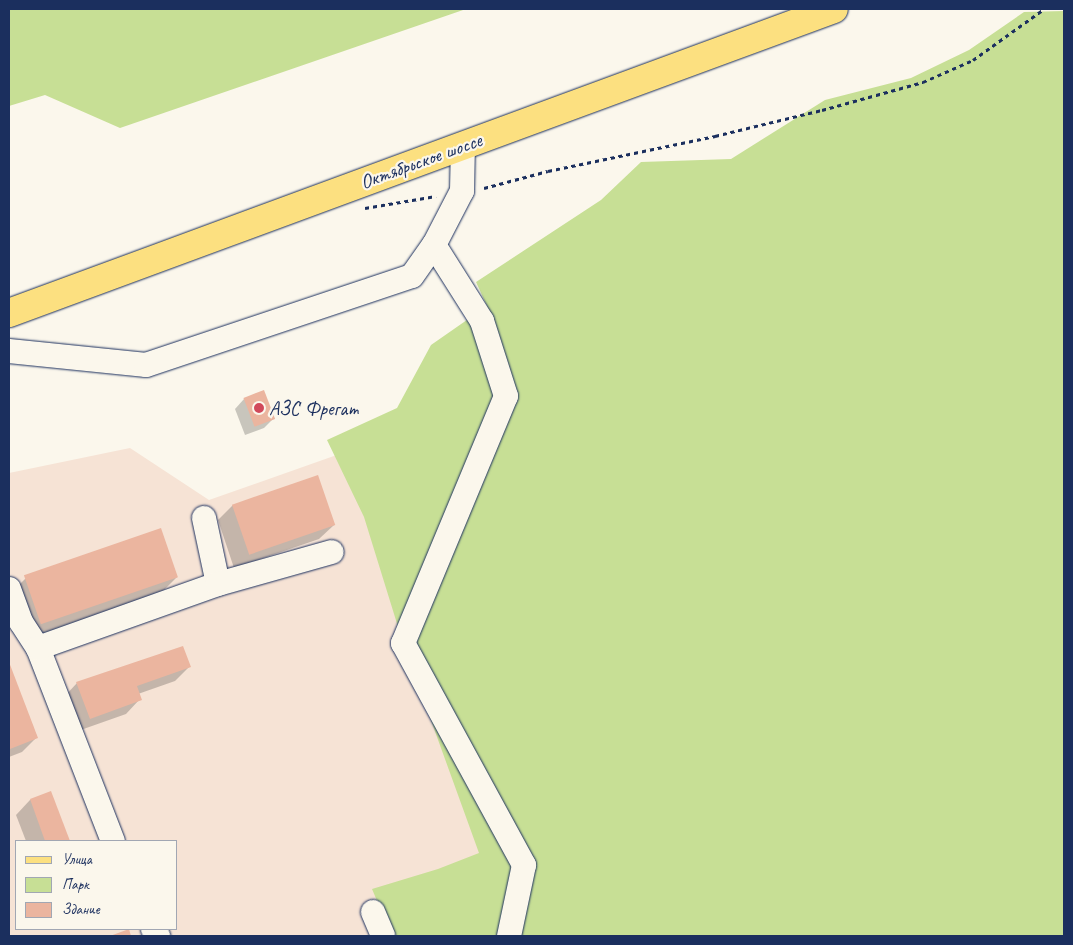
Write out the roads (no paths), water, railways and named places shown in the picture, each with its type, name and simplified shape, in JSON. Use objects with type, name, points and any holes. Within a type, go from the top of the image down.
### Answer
[{"type":"main road","name":"Октябрьское шоссе","points":[[9,313],[834,9]]},
{"type":"lane","points":[[9,351],[146,365],[412,276],[434,245],[462,191],[464,145]]},
{"type":"lane","points":[[434,245],[482,321],[506,396],[403,643],[524,865],[509,936]]},
{"type":"lane","points":[[204,518],[218,584]]},
{"type":"lane","points":[[38,648],[218,584],[332,552]]},
{"type":"lane","points":[[9,589],[21,622],[38,648],[112,840]]},
{"type":"lane","points":[[373,912],[383,936]]},
{"type":"place","name":"АЗС Фрегат","points":[[259,408]]}]
